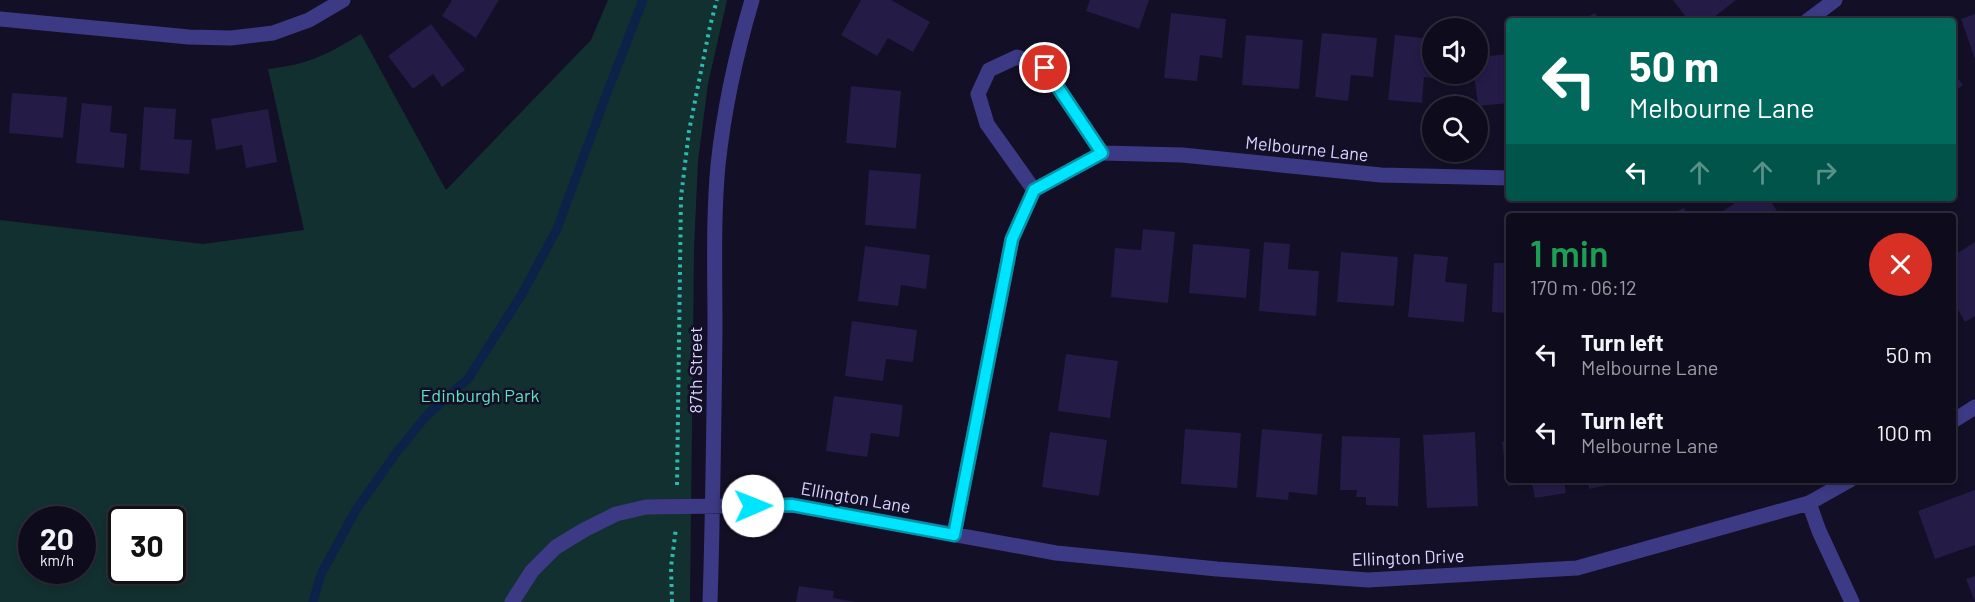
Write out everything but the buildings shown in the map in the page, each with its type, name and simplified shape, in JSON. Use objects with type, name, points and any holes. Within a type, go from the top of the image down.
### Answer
[{"type":"street","points":[[0,18],[189,37],[231,38],[273,33],[309,20],[343,0]]},
{"type":"street","name":"87th Street","points":[[710,602],[714,506],[715,241],[718,166],[726,107],[739,45],[752,0]]},
{"type":"street","points":[[1811,18],[1834,0]]},
{"type":"street","points":[[954,535],[1012,239],[1034,190],[987,124],[978,94],[989,70],[1017,57],[1045,68],[1102,153]]},
{"type":"street","name":"Melbourne Lane","points":[[1034,190],[1102,153],[1182,155],[1381,175],[1506,178]]},
{"type":"street","points":[[1956,419],[1975,407]]},
{"type":"street","name":"Ellington Drive","points":[[954,535],[1056,553],[1217,569],[1368,580],[1577,568],[1809,503],[1845,483]]},
{"type":"street","points":[[1809,503],[1819,531],[1852,602]]},
{"type":"street","name":"Ellington Lane","points":[[714,506],[792,505],[954,535]]},
{"type":"street","points":[[512,602],[532,572],[556,547],[616,514],[646,507],[714,506]]},
{"type":"path","points":[[677,467],[681,197],[689,131],[717,0]]},
{"type":"path","points":[[672,602],[671,567],[675,541]]},
{"type":"green space","name":"Edinburgh Park","points":[[608,0],[727,0],[708,84],[698,161],[694,250],[690,602],[0,602],[0,220],[203,244],[304,230],[268,69],[317,58],[361,34],[446,190],[591,40]]},
{"type":"waterway","points":[[313,602],[321,574],[356,510],[396,453],[427,415],[468,379],[522,294],[557,229],[643,0]]},
{"type":"route","points":[[753,506],[792,505],[954,535],[1012,239],[1034,190],[1102,153],[1045,68]]}]
